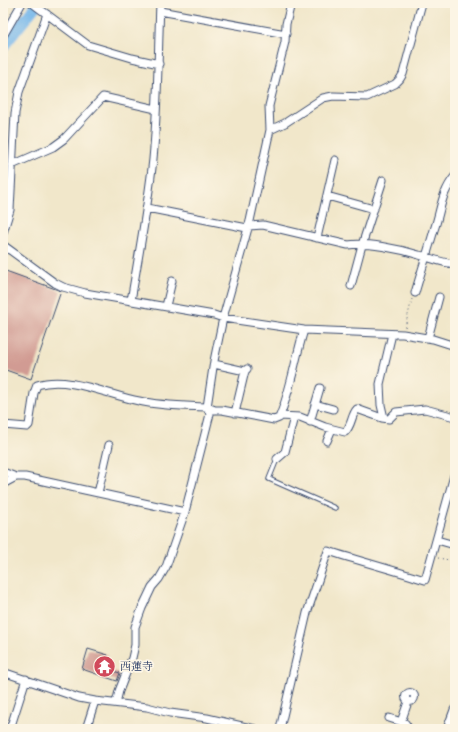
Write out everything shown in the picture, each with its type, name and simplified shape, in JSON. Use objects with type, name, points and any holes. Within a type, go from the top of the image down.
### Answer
[{"type":"street","points":[[3,36],[6,25],[22,3]]},
{"type":"street","points":[[32,3],[88,44],[132,58],[159,64]]},
{"type":"street","points":[[131,301],[147,208],[153,158],[159,64],[160,3]]},
{"type":"street","points":[[116,703],[132,658],[135,645],[135,627],[152,586],[159,579],[166,567],[185,512],[210,414],[207,407],[223,318],[250,221],[270,130],[269,106],[285,42],[286,24],[291,3]]},
{"type":"street","points":[[270,130],[277,128],[323,98],[333,96],[367,97],[400,80],[407,61],[422,3]]},
{"type":"street","points":[[160,11],[286,34]]},
{"type":"street","points":[[3,233],[10,210],[15,113],[19,92],[47,14]]},
{"type":"street","points":[[12,165],[53,147],[64,139],[103,97],[156,109]]},
{"type":"street","points":[[317,238],[335,160]]},
{"type":"street","points":[[415,293],[445,189],[455,176]]},
{"type":"street","points":[[351,286],[362,245],[383,180]]},
{"type":"street","points":[[326,196],[374,209]]},
{"type":"street","points":[[147,208],[248,227],[263,226],[348,245],[357,244],[398,250],[455,264]]},
{"type":"street","points":[[3,245],[62,287],[131,301],[214,315],[223,318],[304,330],[404,334],[428,338],[455,346]]},
{"type":"street","points":[[166,306],[172,281]]},
{"type":"street","points":[[428,338],[439,297]]},
{"type":"street","points":[[3,425],[27,427],[29,425],[34,393],[37,385],[46,382],[64,382],[140,401],[207,407],[215,410],[274,420],[279,418],[286,401],[304,330]]},
{"type":"street","points":[[384,418],[381,405],[380,384],[392,334]]},
{"type":"street","points":[[214,364],[246,370],[235,413]]},
{"type":"street","points":[[310,422],[320,388]]},
{"type":"street","points":[[315,404],[333,409]]},
{"type":"street","points":[[280,416],[294,417],[342,432],[348,430],[354,412],[357,409],[389,419],[396,412],[425,409],[455,417]]},
{"type":"street","points":[[277,459],[285,452],[294,417]]},
{"type":"street","points":[[327,441],[332,429]]},
{"type":"street","points":[[98,493],[109,445]]},
{"type":"street","points":[[3,472],[16,477],[25,477],[185,512]]},
{"type":"street","points":[[280,729],[307,613],[328,551],[425,580],[433,557],[455,472]]},
{"type":"street","points":[[3,484],[16,477]]},
{"type":"street","points":[[437,540],[451,544]]},
{"type":"street","points":[[3,672],[56,691],[95,701],[207,718],[255,729]]},
{"type":"street","points":[[10,729],[26,679]]},
{"type":"street","points":[[86,729],[95,701]]},
{"type":"street","points":[[401,722],[408,702]]},
{"type":"street","points":[[448,729],[455,710]]},
{"type":"street","points":[[388,718],[405,723],[409,729]]},
{"type":"lane","points":[[277,459],[269,479],[335,508]]},
{"type":"path","points":[[404,334],[413,295],[415,293]]},
{"type":"path","points":[[433,557],[455,561]]},
{"type":"building","points":[[3,270],[61,291],[31,379],[3,369]]},
{"type":"building","points":[[88,649],[108,655],[106,660],[109,660],[106,669],[120,673],[117,681],[82,669]]},
{"type":"waterway","points":[[3,47],[38,3]]},
{"type":"place","name":"西蓮寺","points":[[104,666]]}]
